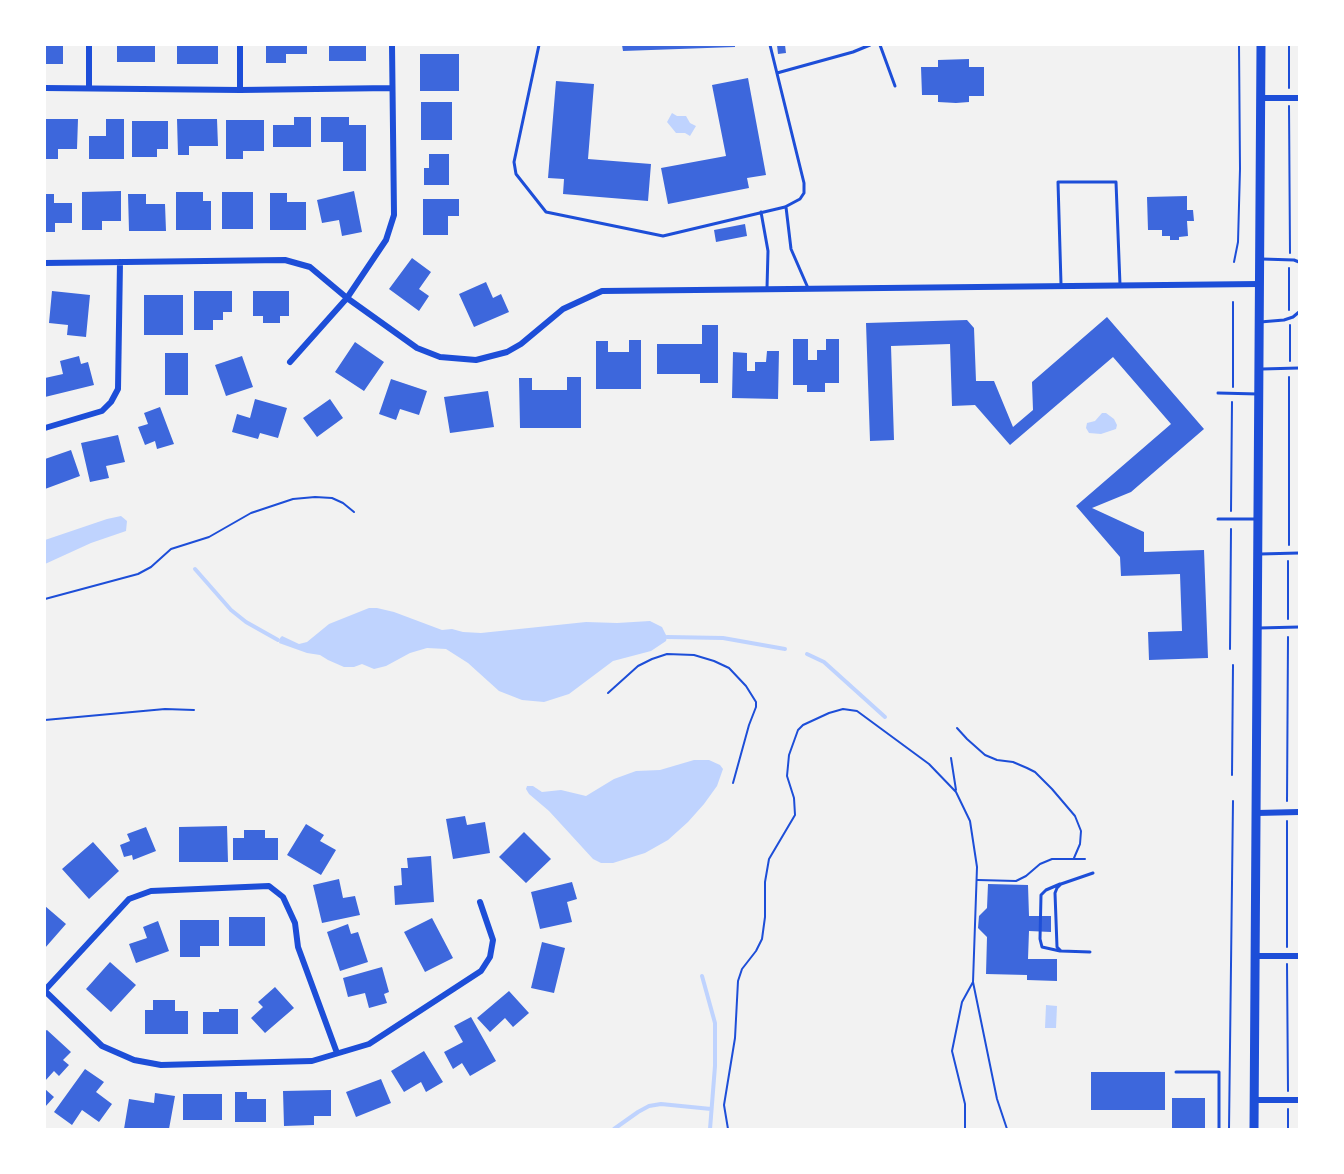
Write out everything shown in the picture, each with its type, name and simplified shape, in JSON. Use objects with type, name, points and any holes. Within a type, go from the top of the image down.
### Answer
[{"type":"main road","points":[[1254,1129],[1261,45]]},
{"type":"street","points":[[89,45],[89,87]]},
{"type":"street","points":[[240,45],[240,90]]},
{"type":"street","points":[[290,362],[347,298],[386,240],[394,215],[392,45]]},
{"type":"street","points":[[45,88],[240,90],[392,88]]},
{"type":"street","points":[[1261,98],[1299,98]]},
{"type":"street","points":[[45,262],[285,260],[310,267],[347,298],[417,348],[440,357],[476,360],[507,352],[521,344],[563,309],[602,291],[1259,284]]},
{"type":"street","points":[[45,428],[102,411],[111,402],[118,389],[120,262]]},
{"type":"street","points":[[1257,813],[1299,812]]},
{"type":"street","points":[[337,1053],[298,947],[295,923],[284,897],[269,886],[151,891],[129,899],[45,991],[102,1046],[134,1060],[161,1065],[312,1061],[369,1044],[481,971],[490,957],[493,940],[480,902]]},
{"type":"street","points":[[1255,956],[1299,956]]},
{"type":"street","points":[[1254,1100],[1299,1100]]},
{"type":"lane","points":[[539,45],[514,162],[516,174],[546,212],[663,236],[785,207],[800,199],[804,193],[804,183],[770,45]]},
{"type":"lane","points":[[777,73],[853,52],[870,45]]},
{"type":"lane","points":[[880,45],[895,86]]},
{"type":"lane","points":[[1061,286],[1058,182],[1116,182],[1120,285]]},
{"type":"lane","points":[[785,207],[791,249],[808,288]]},
{"type":"lane","points":[[760,212],[768,251],[766,288]]},
{"type":"lane","points":[[1259,259],[1299,262]]},
{"type":"lane","points":[[1259,322],[1284,320],[1299,312]]},
{"type":"lane","points":[[1259,369],[1299,368]]},
{"type":"lane","points":[[1218,393],[1258,394]]},
{"type":"lane","points":[[1218,519],[1258,519]]},
{"type":"lane","points":[[1258,554],[1299,553]]},
{"type":"lane","points":[[1257,628],[1299,627]]},
{"type":"lane","points":[[1090,952],[1045,948],[1040,939],[1041,895],[1046,890],[1093,873]]},
{"type":"lane","points":[[1060,951],[1055,942],[1055,893],[1061,884]]},
{"type":"lane","points":[[1176,1072],[1219,1072],[1219,1129]]},
{"type":"path","points":[[1234,262],[1238,242],[1240,169],[1239,45]]},
{"type":"path","points":[[1289,45],[1290,200]]},
{"type":"path","points":[[1233,302],[1233,387]]},
{"type":"path","points":[[1290,325],[1290,361]]},
{"type":"path","points":[[1289,376],[1289,545]]},
{"type":"path","points":[[1231,514],[1232,402]]},
{"type":"path","points":[[45,599],[138,574],[151,567],[171,549],[209,537],[251,513],[286,501],[315,497],[332,498],[354,512]]},
{"type":"path","points":[[1230,649],[1231,529]]},
{"type":"path","points":[[1288,559],[1288,619]]},
{"type":"path","points":[[1287,801],[1288,637]]},
{"type":"path","points":[[609,693],[638,666],[667,654],[694,655],[729,668],[747,686],[756,707],[748,725],[733,783]]},
{"type":"path","points":[[1232,775],[1233,665]]},
{"type":"path","points":[[45,720],[165,709],[194,710]]},
{"type":"path","points":[[728,1129],[724,1105],[735,1038],[738,981],[742,969],[762,939],[765,882],[769,859],[795,814],[794,798],[788,782],[789,755],[798,730],[803,725],[829,712],[843,709],[854,709],[929,764],[956,792],[970,821],[976,852],[977,880],[973,982],[997,1099],[1008,1129]]},
{"type":"path","points":[[957,728],[985,755],[1027,768],[1052,789],[1075,816],[1081,831],[1080,844],[1074,858]]},
{"type":"path","points":[[951,758],[956,792]]},
{"type":"path","points":[[1229,1129],[1233,801]]},
{"type":"path","points":[[1287,819],[1287,947]]},
{"type":"path","points":[[977,880],[1016,881],[1046,861],[1085,859]]},
{"type":"path","points":[[1287,964],[1288,1094]]},
{"type":"path","points":[[965,1129],[965,1104],[952,1051],[962,1002],[973,982]]},
{"type":"path","points":[[1288,1109],[1288,1129]]},
{"type":"water","points":[[672,113],[677,116],[686,116],[690,123],[696,126],[690,136],[685,133],[676,133],[667,122]]},
{"type":"water","points":[[1102,413],[1114,419],[1116,429],[1101,434],[1089,433],[1086,428],[1087,423],[1095,421]]},
{"type":"water","points":[[121,516],[127,521],[126,531],[91,543],[45,564],[45,540]]},
{"type":"water","points":[[369,608],[394,612],[442,630],[481,633],[586,622],[650,621],[662,627],[667,637],[666,641],[651,651],[613,661],[569,694],[544,702],[522,700],[499,691],[468,663],[446,649],[427,648],[374,669],[362,664],[344,667],[320,655],[279,643],[282,636],[299,644],[307,642],[329,624]]},
{"type":"water","points":[[694,760],[709,760],[723,769],[717,786],[704,804],[668,840],[645,853],[613,863],[601,863],[593,859],[526,789],[527,786],[533,786],[542,792],[561,790],[586,796],[614,779],[636,771],[660,770]]},
{"type":"water","points":[[1046,1005],[1057,1006],[1056,1028],[1045,1028]]},
{"type":"building","points":[[45,45],[63,45],[63,64],[45,64]]},
{"type":"building","points":[[117,45],[155,45],[155,62],[117,62]]},
{"type":"building","points":[[177,45],[218,45],[218,64],[177,64]]},
{"type":"building","points":[[266,45],[307,45],[307,54],[286,54],[286,63],[266,63]]},
{"type":"building","points":[[329,45],[366,45],[366,61],[329,61]]},
{"type":"building","points":[[622,45],[735,45],[735,47],[623,51]]},
{"type":"building","points":[[777,45],[785,45],[786,53],[778,54]]},
{"type":"building","points":[[420,54],[459,54],[459,91],[420,91]]},
{"type":"building","points":[[969,59],[969,67],[984,67],[984,96],[969,96],[969,102],[956,103],[938,102],[938,95],[922,95],[921,67],[938,67],[938,60]]},
{"type":"building","points":[[748,78],[766,175],[747,178],[749,188],[668,204],[661,168],[726,156],[712,85]]},
{"type":"building","points":[[556,81],[594,84],[588,159],[651,164],[648,201],[563,194],[564,179],[548,178]]},
{"type":"building","points":[[421,102],[452,102],[452,140],[421,140]]},
{"type":"building","points":[[294,117],[311,117],[311,147],[273,147],[273,125],[294,125]]},
{"type":"building","points":[[321,117],[349,117],[349,125],[366,125],[366,171],[343,171],[343,142],[321,142]]},
{"type":"building","points":[[45,119],[78,119],[77,149],[58,149],[58,159],[45,159]]},
{"type":"building","points":[[106,119],[124,119],[124,159],[89,159],[89,136],[106,136]]},
{"type":"building","points":[[177,119],[217,119],[218,146],[189,146],[189,155],[178,155]]},
{"type":"building","points":[[226,120],[264,120],[264,151],[243,151],[243,159],[226,159]]},
{"type":"building","points":[[132,121],[168,121],[168,149],[157,149],[157,157],[132,157]]},
{"type":"building","points":[[429,154],[449,154],[449,185],[424,185],[424,168],[429,168]]},
{"type":"building","points":[[121,191],[121,221],[102,221],[102,230],[82,230],[82,192]]},
{"type":"building","points":[[354,191],[362,232],[342,236],[339,220],[322,223],[317,200]]},
{"type":"building","points":[[176,192],[203,192],[203,201],[211,201],[211,230],[176,230]]},
{"type":"building","points":[[222,192],[253,192],[253,229],[222,229]]},
{"type":"building","points":[[270,193],[287,193],[287,202],[306,202],[306,230],[270,230]]},
{"type":"building","points":[[45,194],[54,194],[54,203],[72,203],[72,223],[55,223],[55,232],[45,232]]},
{"type":"building","points":[[128,194],[146,194],[146,204],[165,204],[166,231],[129,231]]},
{"type":"building","points":[[1187,196],[1187,210],[1193,210],[1194,221],[1187,221],[1188,236],[1179,237],[1179,240],[1170,240],[1170,236],[1162,236],[1162,230],[1148,230],[1147,197]]},
{"type":"building","points":[[423,199],[459,199],[459,216],[448,216],[448,235],[423,235]]},
{"type":"building","points":[[745,224],[747,236],[716,242],[714,230]]},
{"type":"building","points":[[412,258],[431,272],[419,289],[429,296],[419,311],[389,289]]},
{"type":"building","points":[[486,282],[493,298],[501,294],[509,312],[474,327],[459,294]]},
{"type":"building","points":[[52,291],[90,295],[86,337],[67,335],[68,325],[49,323]]},
{"type":"building","points":[[194,291],[232,291],[232,312],[223,312],[223,320],[213,320],[213,330],[194,330]]},
{"type":"building","points":[[253,291],[289,291],[289,316],[280,316],[280,323],[263,323],[263,316],[253,316]]},
{"type":"building","points":[[144,295],[183,295],[183,335],[144,335]]},
{"type":"building","points":[[1107,317],[1204,429],[1131,492],[1092,508],[1144,532],[1144,552],[1204,550],[1208,658],[1149,660],[1148,632],[1182,631],[1180,574],[1121,576],[1120,557],[1076,506],[1171,424],[1113,357],[1010,445],[975,405],[952,406],[950,344],[891,346],[894,440],[870,441],[866,323],[967,320],[974,328],[976,381],[994,381],[1013,427],[1033,410],[1032,382]]},
{"type":"building","points":[[702,325],[718,325],[718,383],[700,383],[700,374],[657,374],[657,344],[702,344]]},
{"type":"building","points":[[793,339],[808,339],[808,360],[817,360],[817,350],[826,350],[826,339],[839,339],[839,383],[825,383],[825,392],[807,392],[807,385],[793,385]]},
{"type":"building","points":[[629,340],[641,340],[641,389],[596,389],[596,341],[608,341],[608,352],[629,352]]},
{"type":"building","points":[[355,342],[384,362],[364,391],[335,372]]},
{"type":"building","points":[[767,351],[779,351],[778,399],[732,398],[733,352],[747,353],[747,371],[755,371],[755,362],[766,362]]},
{"type":"building","points":[[165,353],[188,353],[188,395],[165,395]]},
{"type":"building","points":[[79,356],[81,364],[88,362],[94,385],[45,397],[45,378],[63,374],[60,361]]},
{"type":"building","points":[[242,356],[253,387],[226,396],[215,365]]},
{"type":"building","points":[[567,377],[581,377],[581,428],[520,428],[519,378],[532,378],[532,390],[567,390]]},
{"type":"building","points":[[391,379],[427,391],[419,415],[400,409],[396,420],[379,414]]},
{"type":"building","points":[[488,391],[494,427],[450,433],[444,397]]},
{"type":"building","points":[[255,399],[287,408],[278,438],[260,433],[258,439],[232,432],[237,414],[250,418]]},
{"type":"building","points":[[330,399],[343,418],[317,437],[303,418]]},
{"type":"building","points":[[160,407],[174,444],[157,449],[155,441],[145,445],[138,427],[148,424],[144,413]]},
{"type":"building","points":[[118,435],[125,462],[106,466],[109,478],[90,482],[81,443]]},
{"type":"building","points":[[71,450],[80,476],[45,489],[45,459]]},
{"type":"building","points":[[465,816],[467,825],[485,822],[490,853],[453,859],[446,819]]},
{"type":"building","points":[[306,824],[324,835],[320,841],[336,850],[321,875],[287,855]]},
{"type":"building","points":[[227,826],[228,862],[179,862],[179,827]]},
{"type":"building","points":[[146,827],[156,851],[133,860],[132,855],[124,857],[120,845],[130,841],[127,834]]},
{"type":"building","points":[[244,830],[265,830],[265,838],[278,838],[278,860],[233,860],[233,838],[244,838]]},
{"type":"building","points":[[524,832],[551,859],[526,883],[499,857]]},
{"type":"building","points":[[93,842],[119,871],[89,899],[62,869]]},
{"type":"building","points":[[431,856],[434,902],[395,905],[394,886],[402,885],[401,868],[408,868],[407,858]]},
{"type":"building","points":[[339,879],[343,898],[355,896],[360,915],[322,923],[313,885]]},
{"type":"building","points":[[572,882],[577,899],[567,902],[572,922],[540,929],[531,892]]},
{"type":"building","points":[[988,884],[1028,885],[1029,916],[1051,916],[1051,932],[1029,931],[1028,959],[1057,959],[1057,981],[1027,980],[1027,975],[986,974],[987,937],[978,928],[979,916],[987,908]]},
{"type":"building","points":[[45,906],[66,924],[45,948]]},
{"type":"building","points":[[229,917],[265,917],[265,946],[229,946]]},
{"type":"building","points":[[432,918],[453,958],[425,972],[404,932]]},
{"type":"building","points":[[180,920],[219,920],[219,946],[200,946],[200,957],[180,957]]},
{"type":"building","points":[[158,921],[169,951],[136,963],[129,944],[147,938],[143,927]]},
{"type":"building","points":[[348,924],[351,934],[358,932],[368,962],[340,971],[327,932]]},
{"type":"building","points":[[542,942],[565,948],[554,993],[531,988]]},
{"type":"building","points":[[110,962],[136,985],[111,1012],[86,989]]},
{"type":"building","points":[[382,967],[389,992],[384,994],[387,1003],[369,1008],[365,993],[348,997],[343,978]]},
{"type":"building","points":[[275,987],[294,1008],[265,1033],[251,1018],[263,1007],[258,1002]]},
{"type":"building","points":[[509,991],[529,1013],[513,1027],[505,1018],[490,1032],[477,1018]]},
{"type":"building","points":[[153,1000],[175,1000],[175,1011],[188,1011],[188,1034],[145,1034],[145,1010],[153,1010]]},
{"type":"building","points":[[219,1009],[238,1009],[238,1034],[203,1034],[203,1012],[219,1012]]},
{"type":"building","points":[[471,1017],[496,1061],[470,1076],[462,1063],[453,1069],[444,1052],[463,1042],[454,1026]]},
{"type":"building","points":[[47,1030],[71,1052],[63,1060],[69,1065],[59,1076],[54,1071],[45,1081],[45,1031]]},
{"type":"building","points":[[424,1051],[443,1082],[426,1092],[421,1082],[404,1092],[391,1071]]},
{"type":"building","points":[[85,1069],[104,1082],[96,1092],[112,1104],[99,1122],[82,1110],[72,1125],[54,1112]]},
{"type":"building","points":[[1091,1072],[1165,1072],[1165,1110],[1091,1110]]},
{"type":"building","points":[[381,1079],[391,1103],[356,1117],[346,1092]]},
{"type":"building","points":[[45,1089],[54,1097],[45,1107]]},
{"type":"building","points":[[331,1090],[331,1116],[314,1116],[314,1125],[284,1126],[283,1091]]},
{"type":"building","points":[[235,1092],[247,1092],[247,1099],[266,1099],[266,1122],[235,1122]]},
{"type":"building","points":[[155,1093],[175,1096],[169,1129],[124,1129],[129,1099],[154,1103]]},
{"type":"building","points":[[183,1094],[222,1094],[222,1120],[183,1120]]},
{"type":"building","points":[[1172,1098],[1205,1098],[1205,1129],[1172,1129]]},
{"type":"waterway","points":[[195,569],[231,610],[246,622],[278,640]]},
{"type":"waterway","points":[[667,637],[723,638],[785,649]]},
{"type":"waterway","points":[[807,654],[824,662],[885,717]]},
{"type":"waterway","points":[[702,976],[715,1023],[715,1066],[710,1129]]},
{"type":"waterway","points":[[614,1129],[649,1106],[661,1104],[711,1109]]}]
